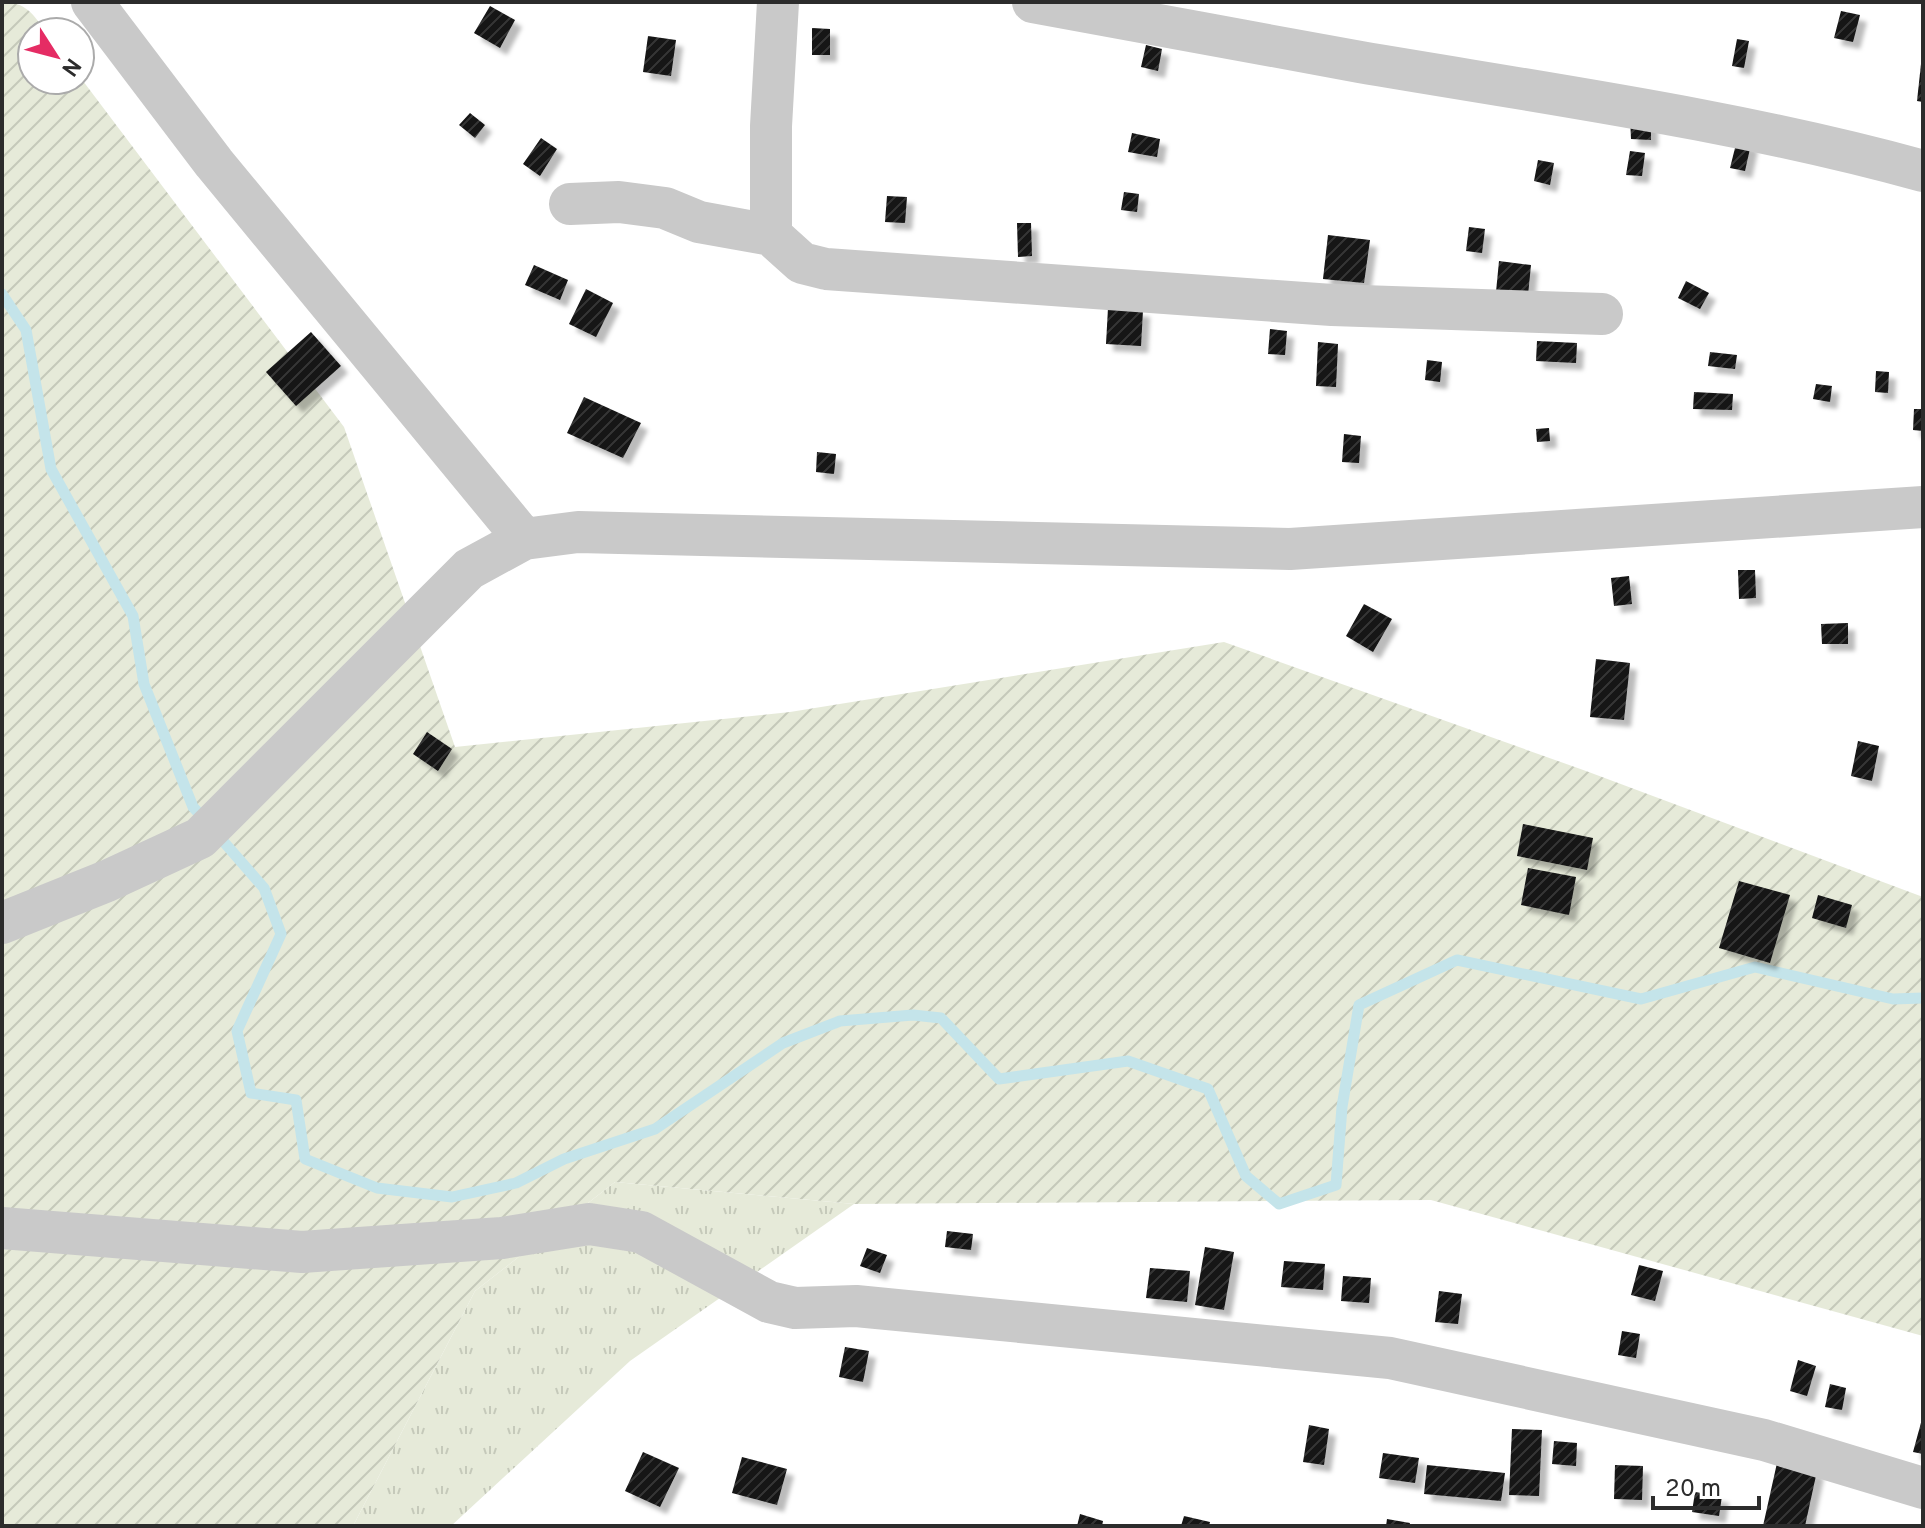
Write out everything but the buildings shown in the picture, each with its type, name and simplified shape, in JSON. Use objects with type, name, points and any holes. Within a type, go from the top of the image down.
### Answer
[{"type":"street","points":[[92,2],[214,163],[524,539]]},
{"type":"street","points":[[771,235],[771,126],[778,2]]},
{"type":"street","points":[[1033,2],[1358,61],[1609,101],[1863,154],[1923,171]]},
{"type":"street","points":[[570,204],[619,202],[665,208],[699,222],[771,235],[802,263],[826,269],[1332,305],[1602,314]]},
{"type":"street","points":[[2,923],[107,881],[212,825],[469,569],[524,539],[578,532],[1290,549],[1923,507]]},
{"type":"street","points":[[2,1228],[302,1252],[502,1238],[589,1224],[641,1232],[680,1251],[725,1281],[769,1302],[795,1308],[856,1306],[1390,1358],[1764,1440],[1923,1488]]},
{"type":"green space","points":[[2,2],[17,4],[34,16],[16,16],[16,96],[94,96],[344,427],[455,747],[790,712],[1224,642],[1586,771],[1923,897],[1923,1336],[1431,1200],[854,1204],[615,1182],[475,1291],[353,1526],[2,1526]]},
{"type":"green space","points":[[615,1182],[854,1204],[630,1361],[451,1526],[353,1526],[475,1291]]},
{"type":"waterway","points":[[2,294],[26,330],[51,469],[133,616],[144,684],[193,807],[205,820]]},
{"type":"waterway","points":[[216,833],[264,888],[281,934],[237,1031],[251,1093],[296,1100],[305,1159],[377,1188],[452,1197],[516,1183],[564,1159],[655,1129],[783,1043],[840,1021],[913,1015],[941,1018],[999,1079],[1128,1061],[1208,1089],[1246,1176],[1279,1204],[1336,1185],[1342,1107],[1359,1005],[1457,960],[1641,999],[1755,967],[1893,999],[1923,998]]}]
